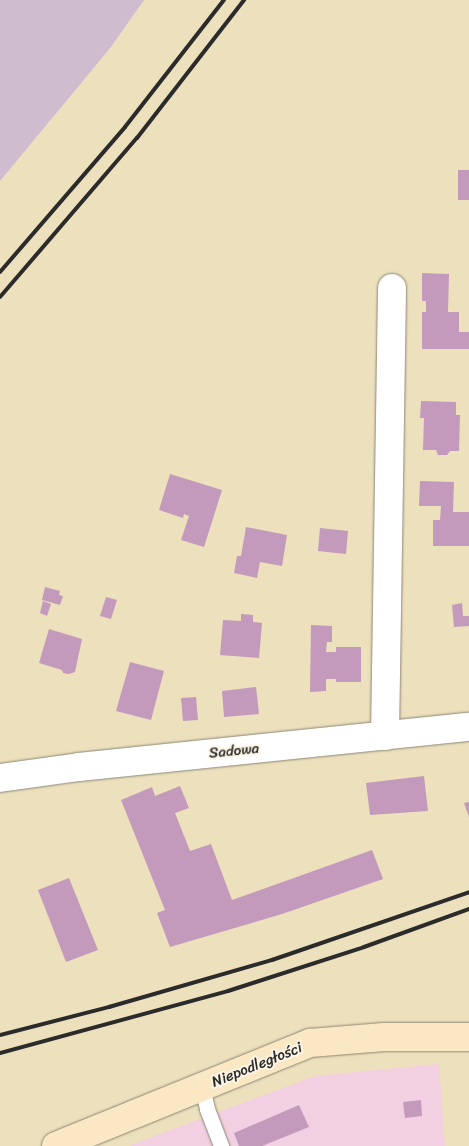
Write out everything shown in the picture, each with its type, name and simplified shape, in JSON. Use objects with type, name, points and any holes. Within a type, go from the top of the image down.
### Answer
[{"type":"street","points":[[385,736],[392,288]]},
{"type":"street","name":"Sadowa","points":[[0,778],[78,767],[469,727]]},
{"type":"street","name":"Niepodległości","points":[[56,1146],[310,1043],[384,1037],[469,1037]]},
{"type":"lane","points":[[202,1087],[207,1109],[221,1146]]},
{"type":"shaded area","points":[[0,0],[144,0],[111,47],[0,181]]},
{"type":"shaded area","points":[[439,1064],[445,1146],[128,1146],[315,1076]]},
{"type":"building","points":[[458,170],[469,170],[469,200],[458,200]]},
{"type":"building","points":[[422,273],[449,274],[448,312],[459,312],[459,332],[469,332],[469,349],[422,349],[422,312],[426,312],[426,301],[422,301]]},
{"type":"building","points":[[421,401],[456,402],[456,415],[460,415],[459,451],[450,451],[447,455],[438,455],[436,450],[423,450],[424,418],[420,418]]},
{"type":"building","points":[[170,474],[222,490],[204,547],[181,540],[189,516],[184,514],[183,518],[159,510]]},
{"type":"building","points":[[420,481],[454,482],[453,512],[469,512],[469,546],[433,546],[433,520],[440,520],[441,506],[419,506]]},
{"type":"building","points":[[246,527],[287,535],[282,566],[260,562],[257,578],[234,573],[237,556],[241,556]]},
{"type":"building","points":[[320,528],[348,531],[346,554],[318,551]]},
{"type":"building","points":[[45,587],[60,591],[59,595],[63,596],[60,605],[42,600]]},
{"type":"building","points":[[106,597],[117,600],[111,619],[100,616]]},
{"type":"building","points":[[43,601],[51,604],[47,616],[40,613]]},
{"type":"building","points":[[462,603],[463,616],[469,616],[469,626],[454,627],[452,605]]},
{"type":"building","points":[[241,614],[253,615],[253,622],[262,623],[259,658],[220,655],[223,620],[241,621]]},
{"type":"building","points":[[311,625],[332,626],[332,642],[327,642],[326,652],[336,652],[336,647],[361,647],[361,682],[336,682],[336,679],[326,679],[326,691],[310,692]]},
{"type":"building","points":[[49,629],[82,639],[75,672],[63,673],[62,670],[39,663]]},
{"type":"building","points":[[130,662],[164,671],[151,720],[116,711]]},
{"type":"building","points":[[256,687],[259,714],[224,717],[222,691]]},
{"type":"building","points":[[196,697],[198,720],[183,721],[181,698]]},
{"type":"building","points":[[424,776],[428,811],[370,815],[366,783]]},
{"type":"building","points":[[180,786],[189,808],[175,813],[190,851],[211,844],[232,900],[372,850],[383,879],[282,914],[170,947],[157,913],[165,910],[121,800],[152,787],[155,796]]},
{"type":"building","points":[[469,802],[469,817],[464,803]]},
{"type":"building","points":[[69,878],[98,950],[66,962],[38,890]]},
{"type":"building","points":[[421,1100],[422,1116],[405,1118],[403,1102]]},
{"type":"building","points":[[299,1105],[309,1127],[262,1146],[239,1146],[234,1133]]},
{"type":"railway","points":[[0,272],[125,127],[224,0]]},
{"type":"railway","points":[[0,297],[137,138],[244,0]]},
{"type":"railway","points":[[0,1035],[109,1007],[272,960],[469,892]]},
{"type":"railway","points":[[0,1053],[228,991],[364,947],[469,909]]}]
